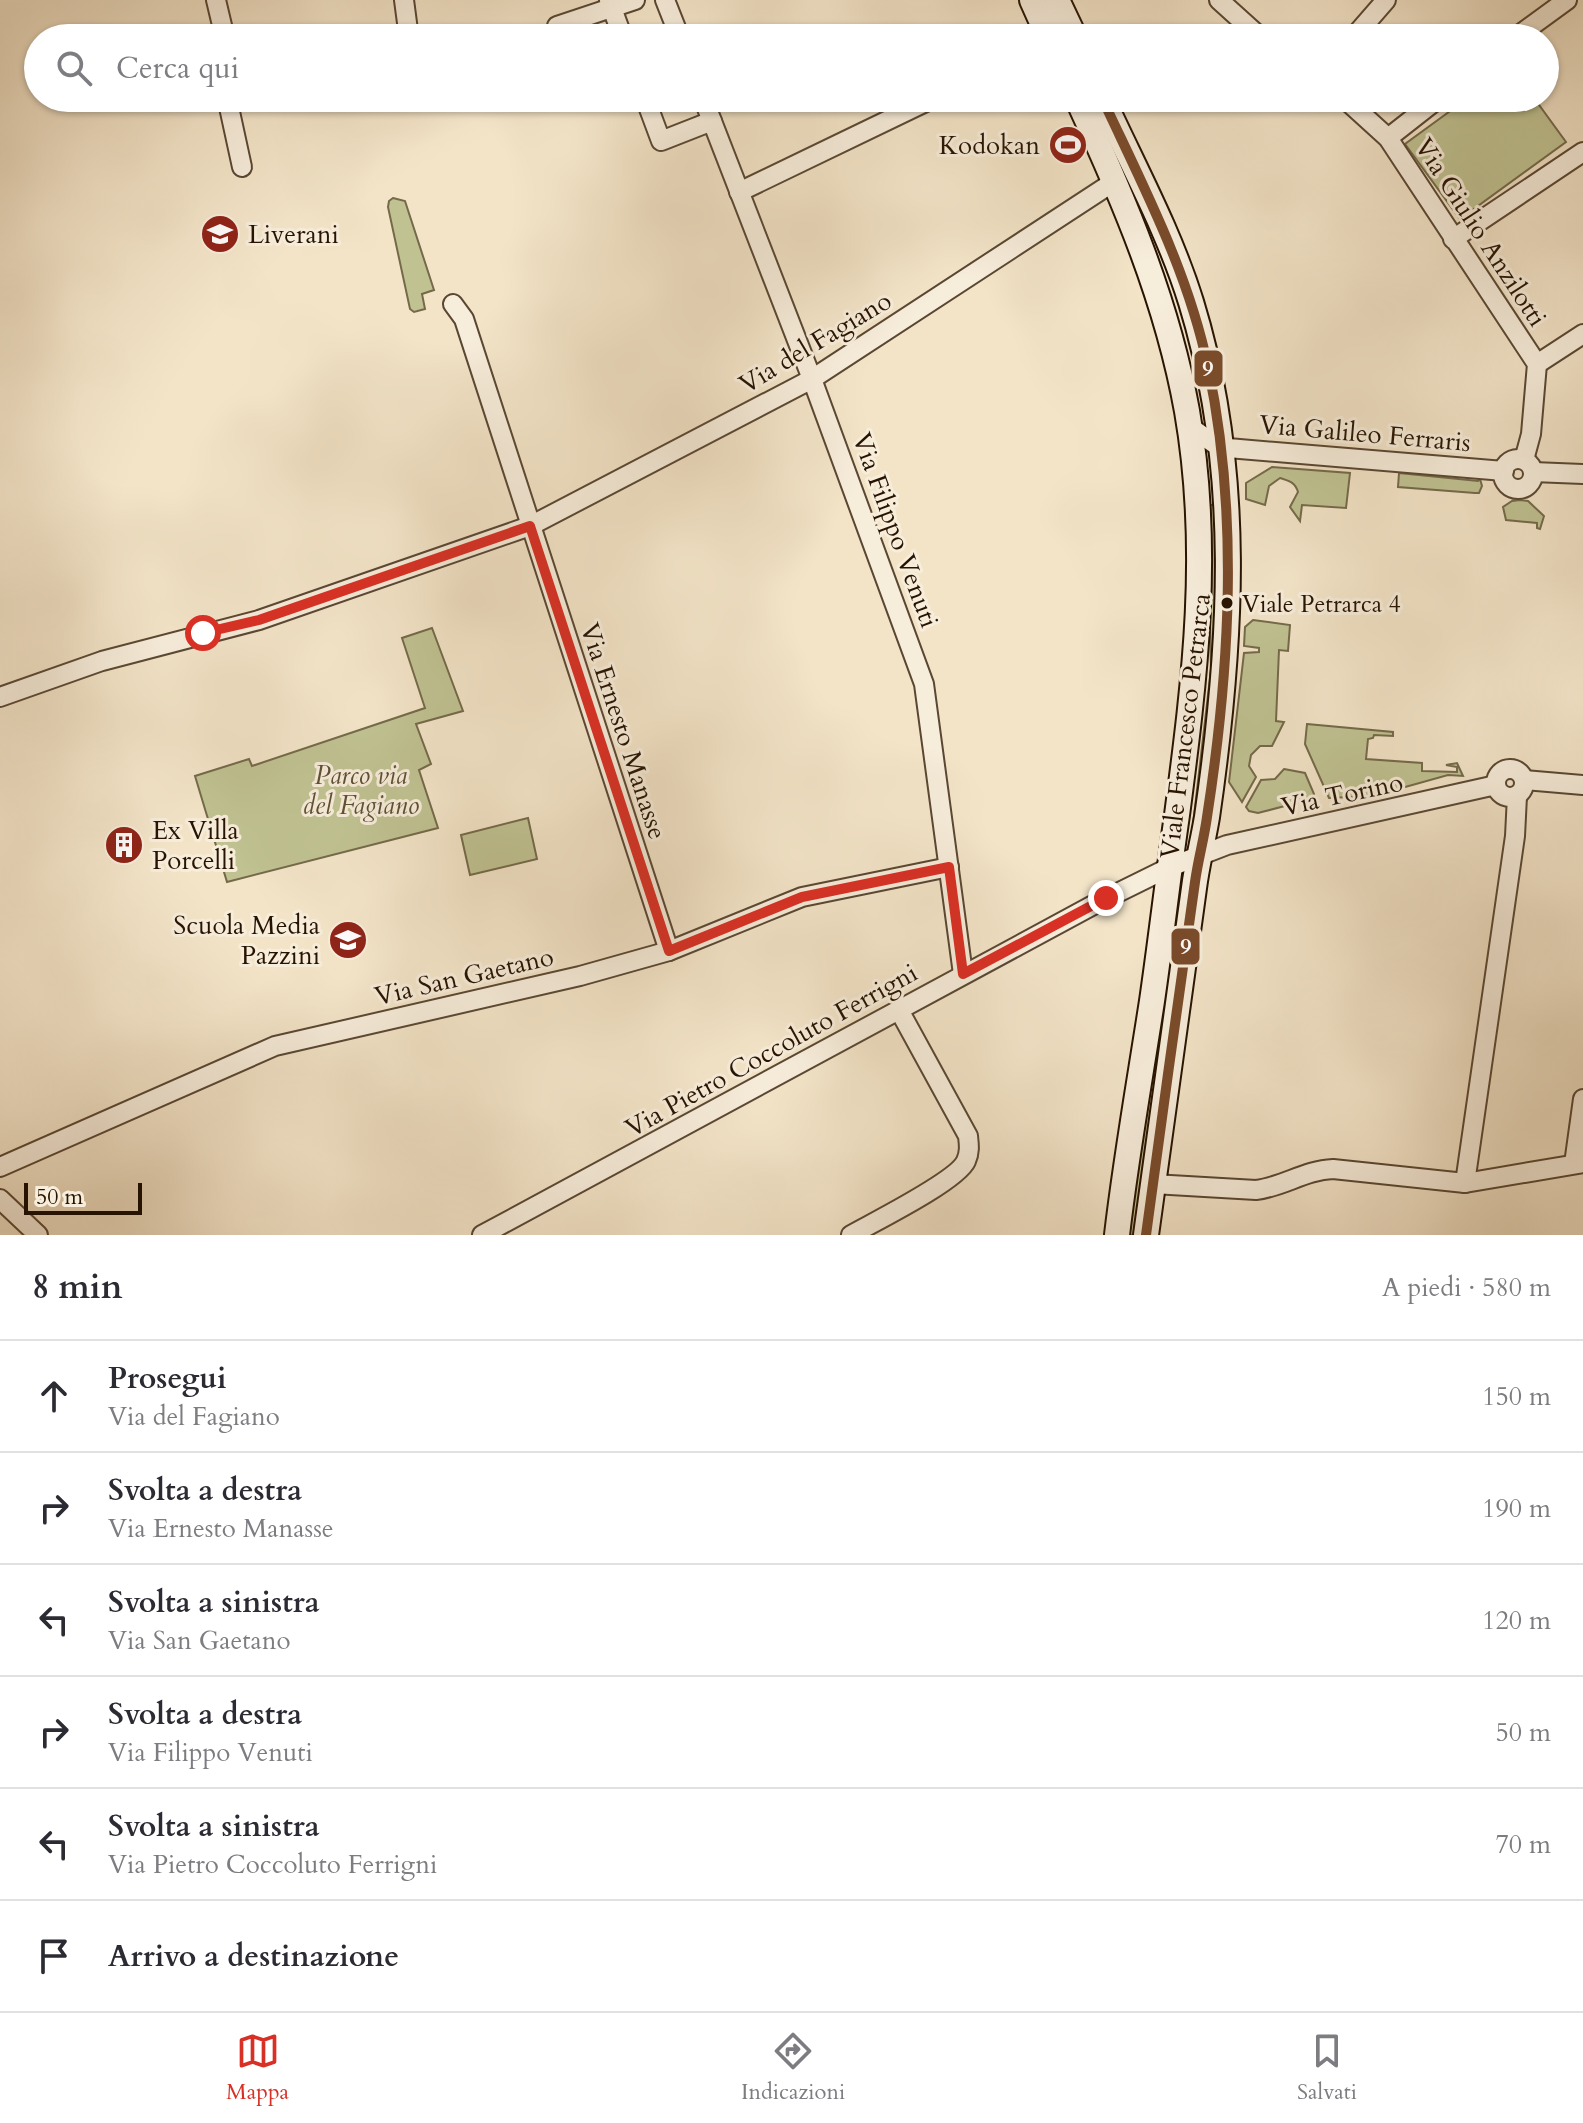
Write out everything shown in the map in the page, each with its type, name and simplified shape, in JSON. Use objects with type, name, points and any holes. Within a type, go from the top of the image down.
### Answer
[{"type":"main road","points":[[1032,0],[1043,24]]},
{"type":"main road","points":[[1057,0],[1068,24]]},
{"type":"main road","name":"Viale Francesco Petrarca","points":[[1083,112],[1135,227],[1158,291],[1178,372],[1195,477],[1200,586],[1199,624],[1170,867],[1117,1235]]},
{"type":"main road","name":"Viale Francesco Petrarca","points":[[1109,112],[1149,193],[1179,265],[1197,323],[1222,447],[1228,509],[1229,603],[1217,733],[1146,1235]]},
{"type":"street","points":[[216,0],[222,24]]},
{"type":"street","points":[[404,0],[407,24]]},
{"type":"street","points":[[562,24],[611,4],[635,0]]},
{"type":"street","points":[[665,0],[674,24]]},
{"type":"street","points":[[1219,0],[1246,24]]},
{"type":"street","points":[[1365,24],[1386,0]]},
{"type":"street","points":[[1534,24],[1567,0]]},
{"type":"street","points":[[611,4],[618,24]]},
{"type":"street","points":[[228,112],[229,133],[242,167]]},
{"type":"street","points":[[650,112],[661,141],[712,121]]},
{"type":"street","name":"Via Filippo Venuti","points":[[708,112],[812,379],[924,684],[963,974]]},
{"type":"street","points":[[739,192],[905,112]]},
{"type":"street","name":"Via Giulio Anzilotti","points":[[1359,112],[1388,138],[1537,364],[1528,466]]},
{"type":"street","points":[[1388,138],[1421,112]]},
{"type":"street","points":[[1453,239],[1583,152]]},
{"type":"street","name":"Via del Fagiano","points":[[0,697],[102,661],[259,620],[530,526],[812,379],[1115,181]]},
{"type":"street","points":[[453,304],[464,319],[530,526]]},
{"type":"street","points":[[1537,364],[1583,334]]},
{"type":"street","points":[[1189,426],[1222,447],[1195,477]]},
{"type":"street","name":"Via Galileo Ferraris","points":[[1222,447],[1504,471]]},
{"type":"street","points":[[1528,466],[1530,484],[1516,489],[1507,484],[1504,471],[1511,461],[1583,474]]},
{"type":"street","name":"Via Ernesto Manasse","points":[[530,526],[669,951]]},
{"type":"street","name":"Via Torino","points":[[1170,867],[1241,842],[1496,785],[1501,773],[1509,769],[1517,771],[1520,788]]},
{"type":"street","points":[[1465,1183],[1520,788],[1583,785]]},
{"type":"street","name":"Via San Gaetano","points":[[0,1167],[275,1046],[434,1011],[669,951],[802,897],[949,867]]},
{"type":"street","name":"Via Pietro Coccoluto Ferrigni","points":[[482,1235],[963,974],[1170,867]]},
{"type":"street","points":[[851,1235],[951,1177],[967,1159],[970,1147],[968,1136],[899,1010]]},
{"type":"street","points":[[1153,1184],[1256,1190],[1268,1189],[1316,1171],[1333,1169],[1465,1183],[1579,1164],[1583,1099]]},
{"type":"street","points":[[0,1199],[38,1235]]},
{"type":"green space","points":[[1449,112],[1544,112],[1566,142],[1460,219],[1405,144]]},
{"type":"green space","points":[[393,198],[405,201],[434,290],[422,294],[425,309],[414,312],[410,309],[388,207]]},
{"type":"green space","points":[[1272,467],[1350,473],[1346,508],[1302,505],[1300,521],[1290,507],[1297,489],[1291,482],[1280,478],[1269,486],[1265,505],[1246,499],[1246,483]]},
{"type":"green space","points":[[1399,473],[1480,479],[1482,486],[1479,493],[1398,487]]},
{"type":"green space","points":[[1520,500],[1528,501],[1544,516],[1540,529],[1537,523],[1506,520],[1503,507]]},
{"type":"green space","points":[[1207,505],[1218,505],[1215,669],[1192,833],[1211,669]]},
{"type":"green space","points":[[1253,620],[1290,625],[1288,651],[1279,650],[1276,721],[1284,722],[1272,746],[1260,746],[1251,755],[1249,766],[1256,777],[1242,802],[1229,782],[1244,653],[1259,652],[1259,648],[1244,646],[1245,627]]},
{"type":"green space","name":"Parco via del Fagiano","points":[[432,628],[463,711],[416,724],[431,764],[419,770],[438,828],[227,882],[195,776],[249,759],[252,766],[425,708],[402,638]]},
{"type":"green space","points":[[1307,724],[1393,732],[1393,736],[1374,735],[1368,739],[1366,759],[1422,763],[1422,771],[1457,772],[1457,767],[1446,765],[1457,763],[1463,776],[1448,775],[1373,796],[1329,798],[1305,744]]},
{"type":"green space","points":[[1284,769],[1305,773],[1314,794],[1312,799],[1258,813],[1249,811],[1246,807],[1261,780],[1275,779]]},
{"type":"green space","points":[[528,818],[537,859],[470,875],[461,835]]},
{"type":"green space","points":[[1178,885],[1181,893],[1138,1235],[1128,1235]]},
{"type":"transit line","name":"9","points":[[1109,112],[1163,230],[1199,331],[1218,422],[1227,535],[1226,648],[1215,761],[1146,1235]]},
{"type":"place","name":"Kodokan","points":[[1068,145]]},
{"type":"place","name":"Liverani","points":[[220,234]]},
{"type":"place","name":"Viale Petrarca 4","points":[[1227,603]]},
{"type":"place","name":"Ex Villa Porcelli","points":[[124,845]]},
{"type":"place","name":"Scuola Media Pazzini","points":[[348,940]]},
{"type":"route","points":[[203,633],[259,620],[530,526],[669,951],[802,897],[949,867],[963,974],[1106,898]]}]
